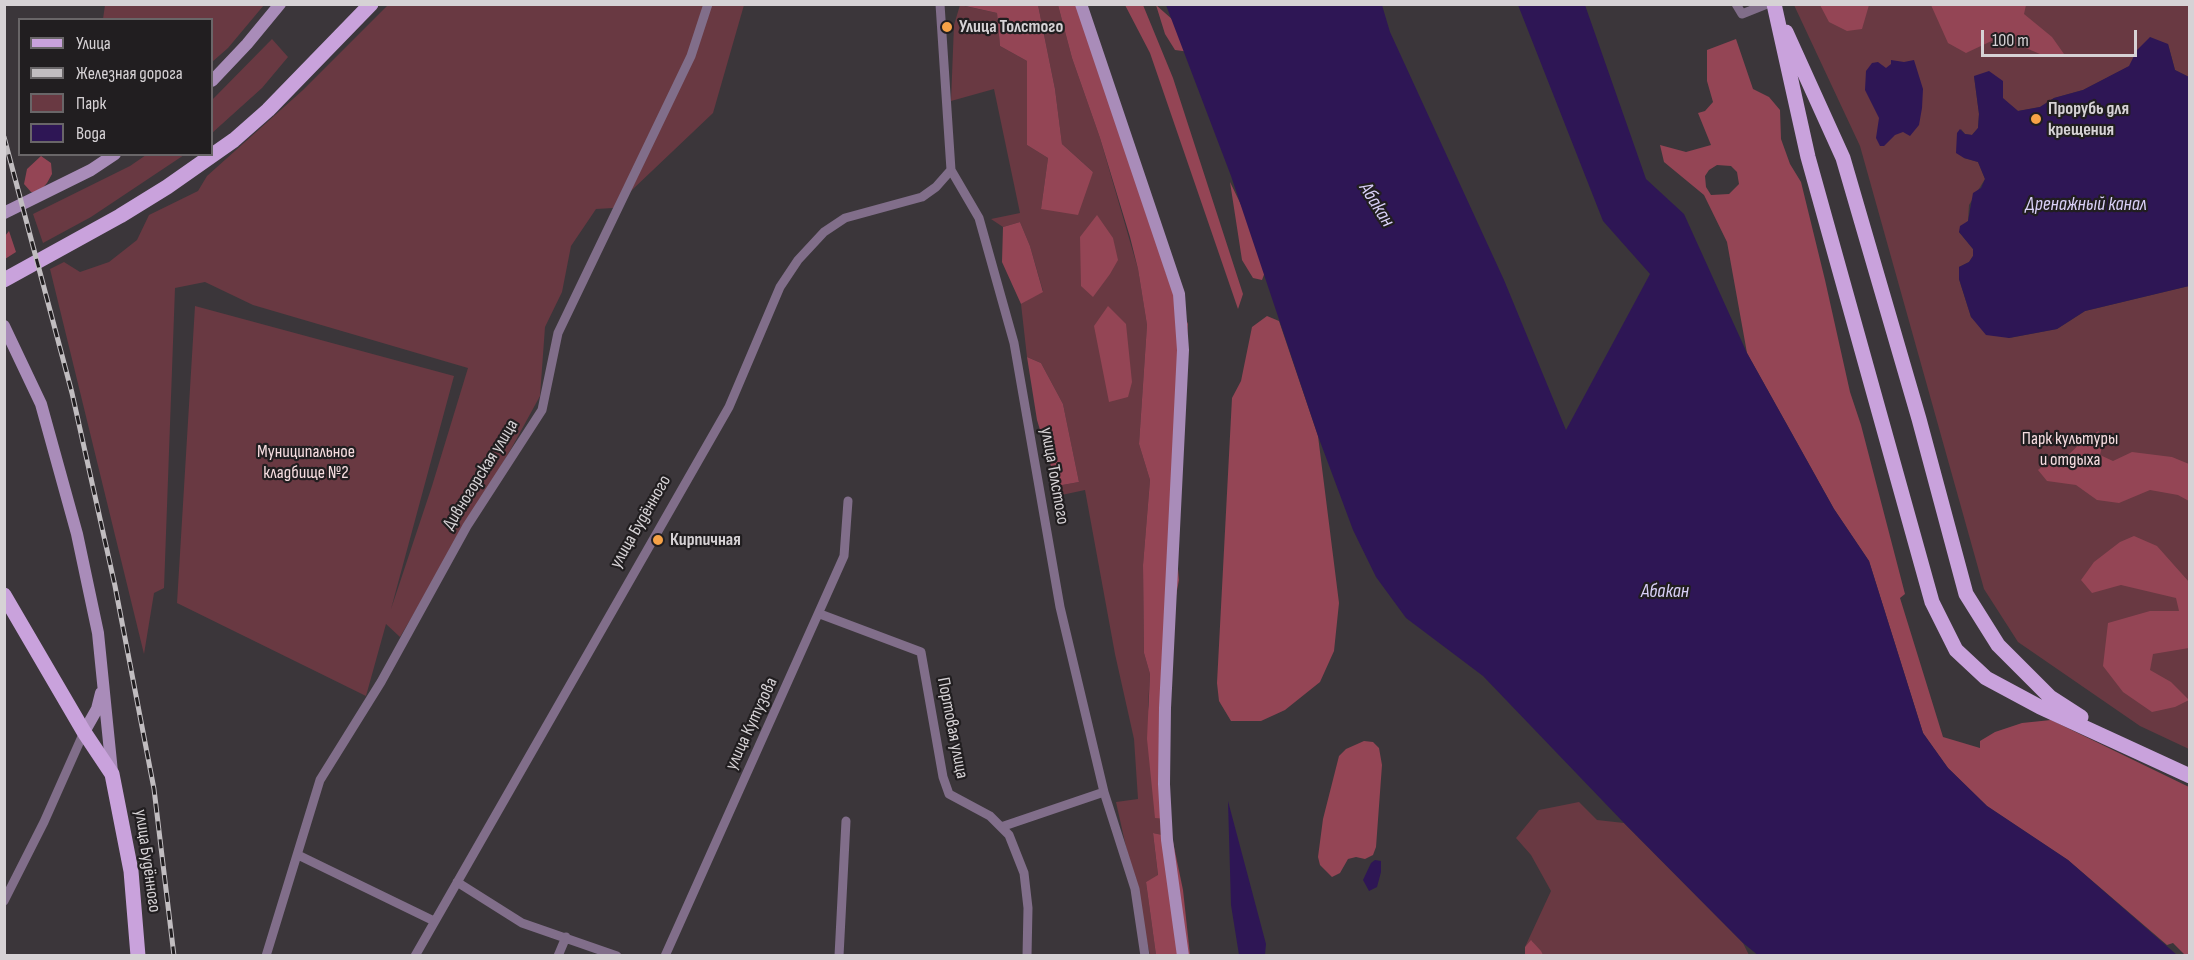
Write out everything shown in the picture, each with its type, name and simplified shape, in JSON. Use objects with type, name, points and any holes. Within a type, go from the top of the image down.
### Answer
[{"type":"main road","points":[[213,145],[261,105],[356,4]]},
{"type":"main road","points":[[213,155],[234,140],[268,110],[371,4]]},
{"type":"main road","points":[[1774,4],[1843,158],[1919,418],[1966,594],[1998,645],[2035,682],[2050,696],[2116,741]]},
{"type":"main road","points":[[1774,4],[1808,157],[1932,602],[1956,651],[1986,678],[2040,707],[2190,776]]},
{"type":"main road","points":[[4,270],[80,235],[197,156]]},
{"type":"main road","points":[[4,280],[167,187],[211,156]]},
{"type":"main road","points":[[4,595],[84,732],[112,774]]},
{"type":"main road","name":"улица Будённого","points":[[112,774],[132,871],[138,956]]},
{"type":"street","points":[[213,80],[280,4]]},
{"type":"street","name":"Дивногорская улица","points":[[266,956],[320,780],[381,682],[467,526],[542,410],[558,333],[691,56],[708,4]]},
{"type":"street","name":"улица Толстого","points":[[940,4],[951,170],[979,218],[1014,343],[1060,607],[1104,792],[1135,889],[1145,956]]},
{"type":"street","points":[[1080,4],[1179,294],[1183,350],[1165,708],[1164,784],[1167,840],[1184,956]]},
{"type":"street","points":[[1736,4],[1742,14],[1767,4]]},
{"type":"street","points":[[5,213],[91,170],[112,156]]},
{"type":"street","name":"улица Будённого","points":[[415,956],[729,407],[780,287],[798,260],[824,232],[845,218],[922,197],[936,187],[951,170]]},
{"type":"street","points":[[4,326],[41,404],[77,534],[98,633],[112,774]]},
{"type":"street","name":"улица Кутузова","points":[[665,956],[844,556],[848,501]]},
{"type":"street","name":"Портовая улица","points":[[820,614],[921,651],[943,777],[949,794],[990,816],[1001,826],[1009,835],[1024,873],[1028,908],[1027,956]]},
{"type":"street","points":[[4,901],[45,822],[84,732],[97,709],[104,683]]},
{"type":"street","points":[[1001,826],[1104,792]]},
{"type":"street","points":[[839,956],[846,821]]},
{"type":"street","points":[[298,855],[435,921]]},
{"type":"street","points":[[457,882],[522,923],[617,956]]},
{"type":"street","points":[[558,956],[566,937]]},
{"type":"green space","points":[[105,4],[264,5],[228,48],[213,61],[213,18],[103,18]]},
{"type":"green space","name":"Муниципальное кладбище №2","points":[[388,5],[744,5],[713,113],[613,208],[596,209],[571,246],[562,292],[545,327],[540,396],[400,637],[386,624],[366,696],[177,603],[195,306],[454,376],[391,609],[468,368],[253,305],[205,282],[175,288],[164,588],[154,593],[144,654],[50,269],[64,262],[80,272],[109,262],[137,240],[149,215],[198,191],[207,176],[303,90]]},
{"type":"green space","points":[[960,5],[997,13],[1000,46],[1027,61],[1027,145],[1048,158],[1041,209],[1093,172],[1062,144],[1055,89],[1038,5],[1058,5],[1072,58],[1100,138],[1138,269],[1147,325],[1139,444],[1150,480],[1143,565],[1144,653],[1150,674],[1148,706],[1172,837],[1153,833],[1158,876],[1146,882],[1156,955],[1150,955],[1116,802],[1138,799],[1134,739],[1115,654],[1085,490],[1052,497],[1057,486],[1079,482],[1063,404],[1041,363],[1027,357],[1021,304],[1043,291],[1030,246],[1020,222],[1003,227],[991,219],[1020,213],[994,89],[951,101],[954,25]]},
{"type":"green space","name":"Парк культуры и отдыха","points":[[1794,5],[2189,5],[2189,77],[2175,70],[2168,44],[2137,50],[2130,66],[2083,90],[2054,98],[2040,107],[2018,111],[1974,76],[1979,114],[1978,128],[1972,135],[1965,134],[1961,129],[1964,158],[1978,162],[1985,179],[1969,205],[1968,221],[1959,232],[1973,249],[1973,256],[1969,262],[1959,267],[1959,279],[1971,317],[2009,338],[2057,329],[2085,311],[2189,286],[2189,749],[2140,726],[2018,642],[1984,589],[1860,146]]},
{"type":"green space","points":[[272,39],[288,57],[262,88],[213,132],[213,99]]},
{"type":"green space","points":[[145,156],[182,156],[91,217],[43,243],[33,214],[130,166]]},
{"type":"green space","points":[[1579,802],[1597,820],[1624,823],[1743,943],[1749,955],[1543,956],[1532,941],[1525,947],[1551,891],[1531,855],[1516,838],[1539,810]]},
{"type":"shaded area","points":[[961,5],[1038,5],[1055,89],[1062,144],[1093,172],[1078,215],[1041,209],[1048,158],[1027,145],[1027,61],[1000,46],[997,13]]},
{"type":"shaded area","points":[[1058,5],[1087,5],[1166,273],[1188,324],[1172,502],[1179,580],[1169,632],[1168,819],[1155,818],[1147,739],[1150,674],[1144,653],[1143,565],[1150,480],[1139,444],[1147,325],[1130,237],[1100,138],[1072,58]]},
{"type":"shaded area","points":[[1125,5],[1143,5],[1173,78],[1243,294],[1238,309],[1150,53]]},
{"type":"shaded area","points":[[1156,5],[1182,28],[1190,52],[1175,50],[1165,34]]},
{"type":"shaded area","points":[[1820,5],[1869,5],[1862,29],[1847,31],[1829,22]]},
{"type":"shaded area","points":[[1931,5],[2026,5],[2024,14],[2052,37],[2064,54],[2047,57],[2000,37],[1966,53],[1948,43]]},
{"type":"shaded area","points":[[1736,39],[1753,89],[1769,97],[1780,110],[1781,139],[1790,164],[1801,182],[1850,392],[1861,425],[1905,594],[1900,598],[1943,737],[1980,748],[1980,741],[1995,732],[2022,723],[2051,720],[2189,787],[2189,955],[2185,955],[2173,943],[2167,945],[2068,860],[1987,806],[1948,768],[1923,733],[1869,561],[1834,509],[1747,353],[1727,242],[1704,195],[1664,162],[1660,145],[1686,152],[1711,145],[1698,113],[1705,111],[1713,102],[1707,81],[1707,50]],"holes":[[[1717,165],[1731,166],[1737,172],[1739,184],[1729,194],[1711,195],[1706,187],[1705,176],[1709,170]]]},
{"type":"shaded area","points":[[41,156],[51,163],[52,174],[39,192],[31,192],[24,184],[27,169]]},
{"type":"shaded area","points":[[1230,182],[1259,242],[1265,272],[1262,280],[1253,278],[1242,260]]},
{"type":"shaded area","points":[[1097,215],[1113,238],[1118,260],[1093,297],[1081,286],[1080,237]]},
{"type":"shaded area","points":[[1020,222],[1030,246],[1043,292],[1021,304],[1002,262],[1003,227]]},
{"type":"shaded area","points":[[9,231],[16,252],[5,259],[5,236]]},
{"type":"shaded area","points":[[1108,306],[1126,324],[1132,382],[1128,397],[1109,402],[1094,326]]},
{"type":"shaded area","points":[[1267,316],[1279,321],[1318,436],[1339,603],[1334,651],[1320,682],[1285,710],[1261,721],[1231,721],[1219,701],[1217,683],[1232,398],[1241,381],[1252,327]]},
{"type":"shaded area","points":[[1027,357],[1041,363],[1063,404],[1079,482],[1057,486],[1037,420]]},
{"type":"shaded area","points":[[2099,431],[2103,442],[2100,455],[2113,461],[2132,452],[2172,457],[2189,464],[2189,501],[2178,495],[2150,490],[2119,503],[2097,500],[2076,485],[2047,481],[2038,470],[2047,462],[2063,460],[2088,436]]},
{"type":"shaded area","points":[[2134,536],[2157,546],[2189,582],[2189,648],[2153,654],[2150,670],[2171,682],[2189,700],[2175,707],[2152,712],[2123,692],[2103,666],[2108,623],[2150,611],[2179,611],[2176,598],[2121,585],[2092,593],[2081,580],[2094,562],[2120,542]]},
{"type":"shaded area","points":[[1364,741],[1373,742],[1379,748],[1382,765],[1376,847],[1373,855],[1365,859],[1356,857],[1348,859],[1340,873],[1332,877],[1320,865],[1318,857],[1323,819],[1339,756],[1346,749]]},
{"type":"shaded area","points":[[1153,833],[1172,837],[1183,890],[1190,955],[1156,955],[1146,882],[1158,875]]},
{"type":"shaded area","points":[[1531,940],[1543,955],[1525,955],[1525,947]]},
{"type":"water","name":"Абакан","points":[[1166,5],[1382,5],[1390,32],[1504,280],[1566,430],[1650,274],[1603,221],[1518,5],[1585,5],[1646,179],[1684,214],[1747,353],[1834,509],[1869,561],[1923,733],[1948,768],[1987,806],[2068,860],[2177,955],[1759,956],[1743,943],[1483,676],[1406,618],[1376,577],[1353,530],[1318,436],[1231,176]]},
{"type":"water","name":"Дренажный канал","points":[[2150,37],[2168,44],[2175,70],[2189,77],[2189,286],[2085,311],[2057,329],[2009,338],[1986,335],[1971,317],[1959,279],[1959,267],[1969,262],[1973,256],[1973,249],[1959,232],[1960,226],[1968,221],[1973,193],[1981,188],[1985,179],[1978,162],[1956,153],[1957,133],[1960,129],[1965,134],[1972,135],[1978,128],[1979,114],[1974,76],[1989,71],[2003,81],[2003,98],[2018,111],[2040,107],[2054,98],[2083,90],[2129,66],[2137,50]]},
{"type":"water","points":[[1891,60],[1904,62],[1914,60],[1923,89],[1922,108],[1919,125],[1910,136],[1903,132],[1895,135],[1884,146],[1880,146],[1876,138],[1879,118],[1865,90],[1866,71],[1872,63],[1878,62],[1886,68],[1891,64]]},
{"type":"water","points":[[1228,801],[1266,944],[1265,955],[1239,955],[1231,905]]},
{"type":"water","points":[[1375,860],[1381,861],[1381,872],[1377,887],[1369,891],[1363,880],[1371,863]]},
{"type":"railway","points":[[4,137],[72,393],[115,586],[154,789],[174,956]]},
{"type":"place","name":"Улица Толстого","points":[[947,27]]},
{"type":"place","name":"Прорубь для крещения","points":[[2036,119]]},
{"type":"place","name":"Кирпичная","points":[[658,540]]}]
